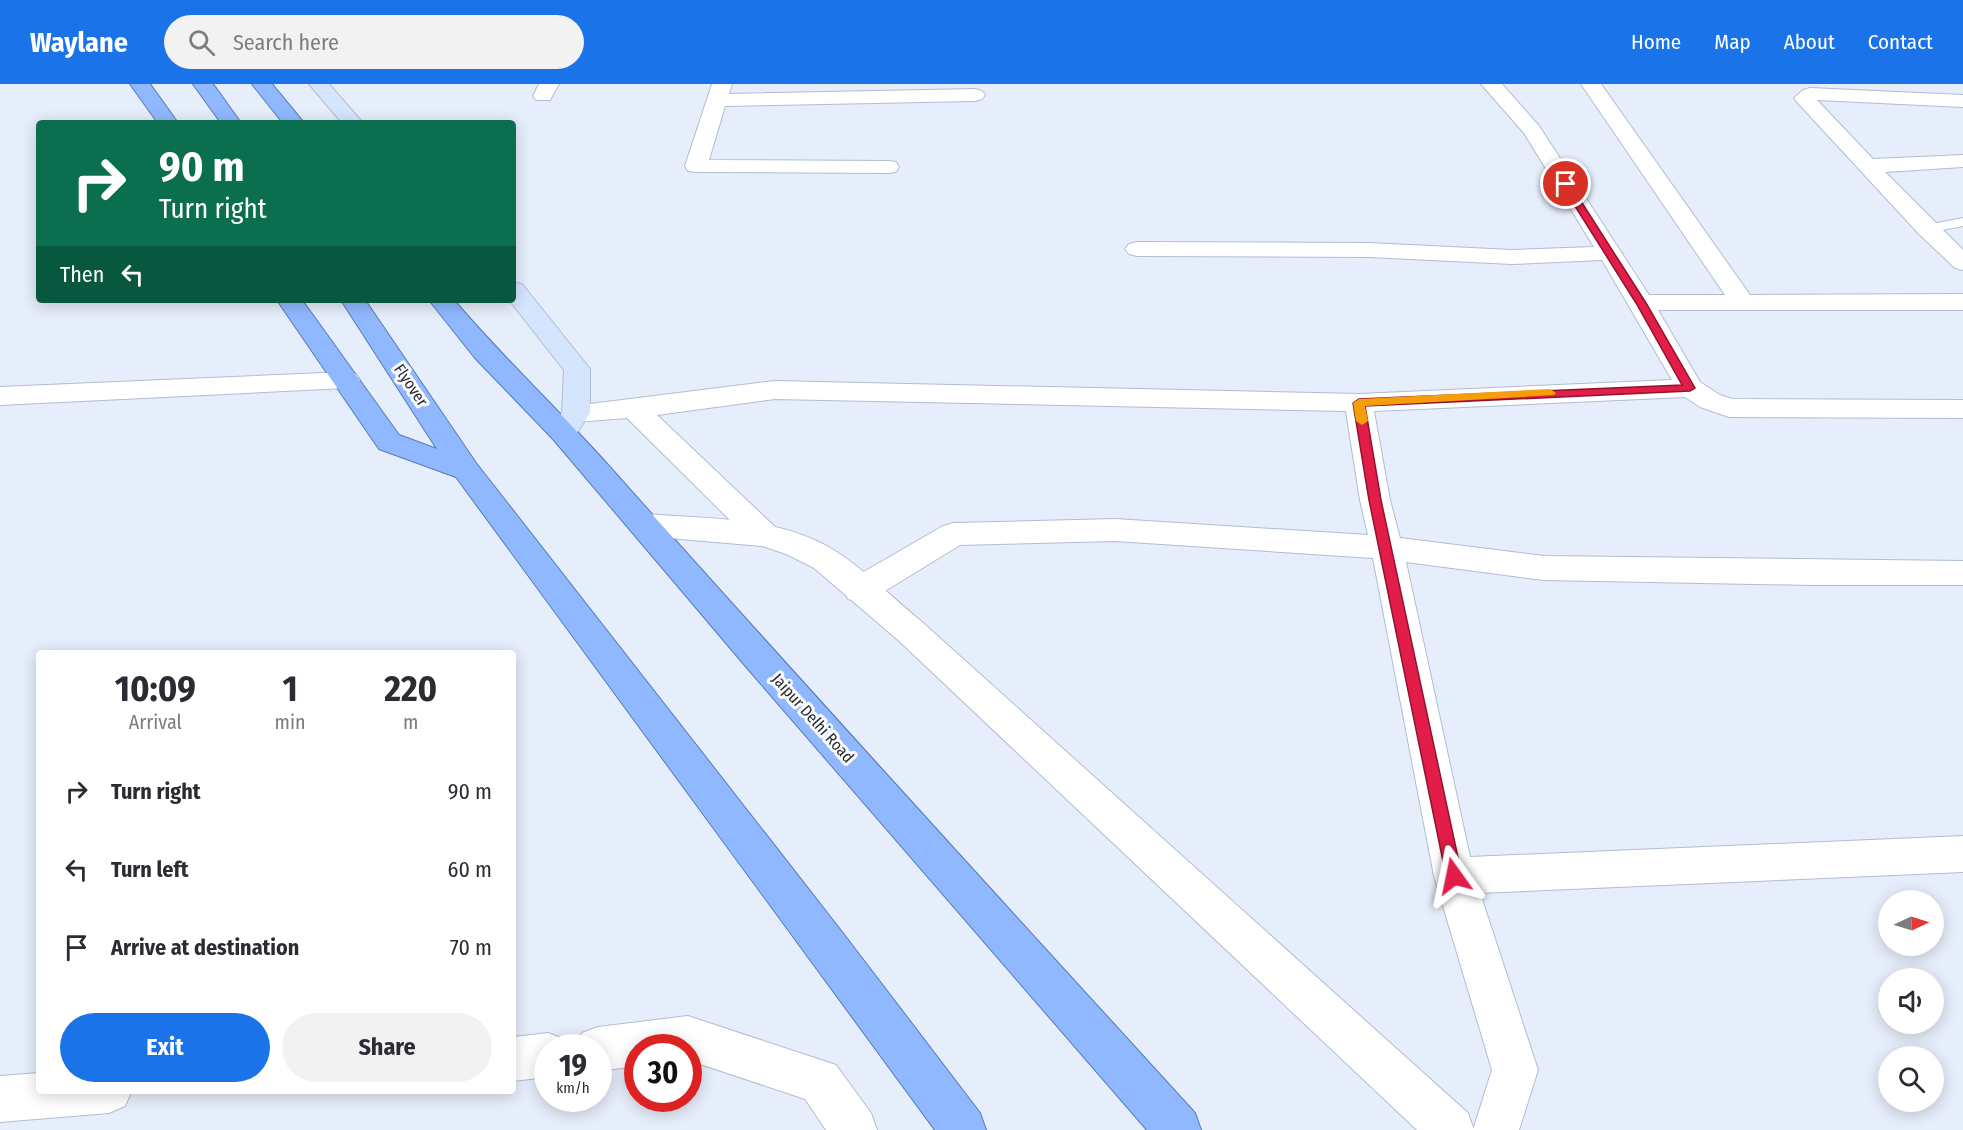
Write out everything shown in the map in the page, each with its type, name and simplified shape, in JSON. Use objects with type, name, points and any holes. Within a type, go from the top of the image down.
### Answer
[{"type":"highway","points":[[140,84],[166,120]]},
{"type":"highway","points":[[203,84],[229,120]]},
{"type":"highway","points":[[262,84],[292,120]]},
{"type":"highway","points":[[291,303],[389,442],[466,470],[827,946],[963,1130]]},
{"type":"highway","name":"Flyover","points":[[355,303],[466,470]]},
{"type":"highway","points":[[443,303],[484,352],[569,422]]},
{"type":"highway","name":"Jaipur Delhi Road","points":[[569,422],[645,525],[768,668],[1179,1130]]},
{"type":"main road","points":[[319,84],[350,120]]},
{"type":"main road","points":[[516,293],[577,369],[569,422]]},
{"type":"street","points":[[1491,84],[1532,130],[1641,303],[1690,388],[1710,401],[1729,408],[1963,409]]},
{"type":"street","points":[[1591,84],[1742,302]]},
{"type":"street","points":[[888,167],[696,166],[720,92],[975,95]]},
{"type":"street","points":[[1963,101],[1810,94],[1804,98],[1927,229],[1963,263]]},
{"type":"street","points":[[1869,166],[1963,161]]},
{"type":"street","points":[[1137,249],[1369,250],[1512,257],[1610,253]]},
{"type":"street","points":[[1641,303],[1963,302]]},
{"type":"street","points":[[0,396],[346,380]]},
{"type":"street","points":[[569,422],[634,409],[775,390],[1359,403],[1690,388]]},
{"type":"street","points":[[1359,403],[1375,500],[1387,548],[1454,876],[1515,1070],[1496,1130]]},
{"type":"street","points":[[634,409],[764,535]]},
{"type":"street","points":[[645,525],[764,535],[797,546],[825,560],[910,631],[987,700],[1451,1130]]},
{"type":"street","points":[[860,590],[954,534],[1114,530],[1387,548],[1544,568],[1812,573],[1963,573]]},
{"type":"street","points":[[1454,876],[1963,854]]},
{"type":"street","points":[[612,1047],[688,1038],[820,1081],[854,1130]]},
{"type":"street","points":[[516,1059],[534,1057]]},
{"type":"street","points":[[0,1099],[61,1094]]},
{"type":"lane","points":[[1927,229],[1963,222]]},
{"type":"slow traffic","points":[[1362,421],[1359,403],[1550,393]]},
{"type":"route","points":[[1454,876],[1387,548],[1375,500],[1359,403],[1531,393],[1690,388],[1641,303],[1566,184]]}]
